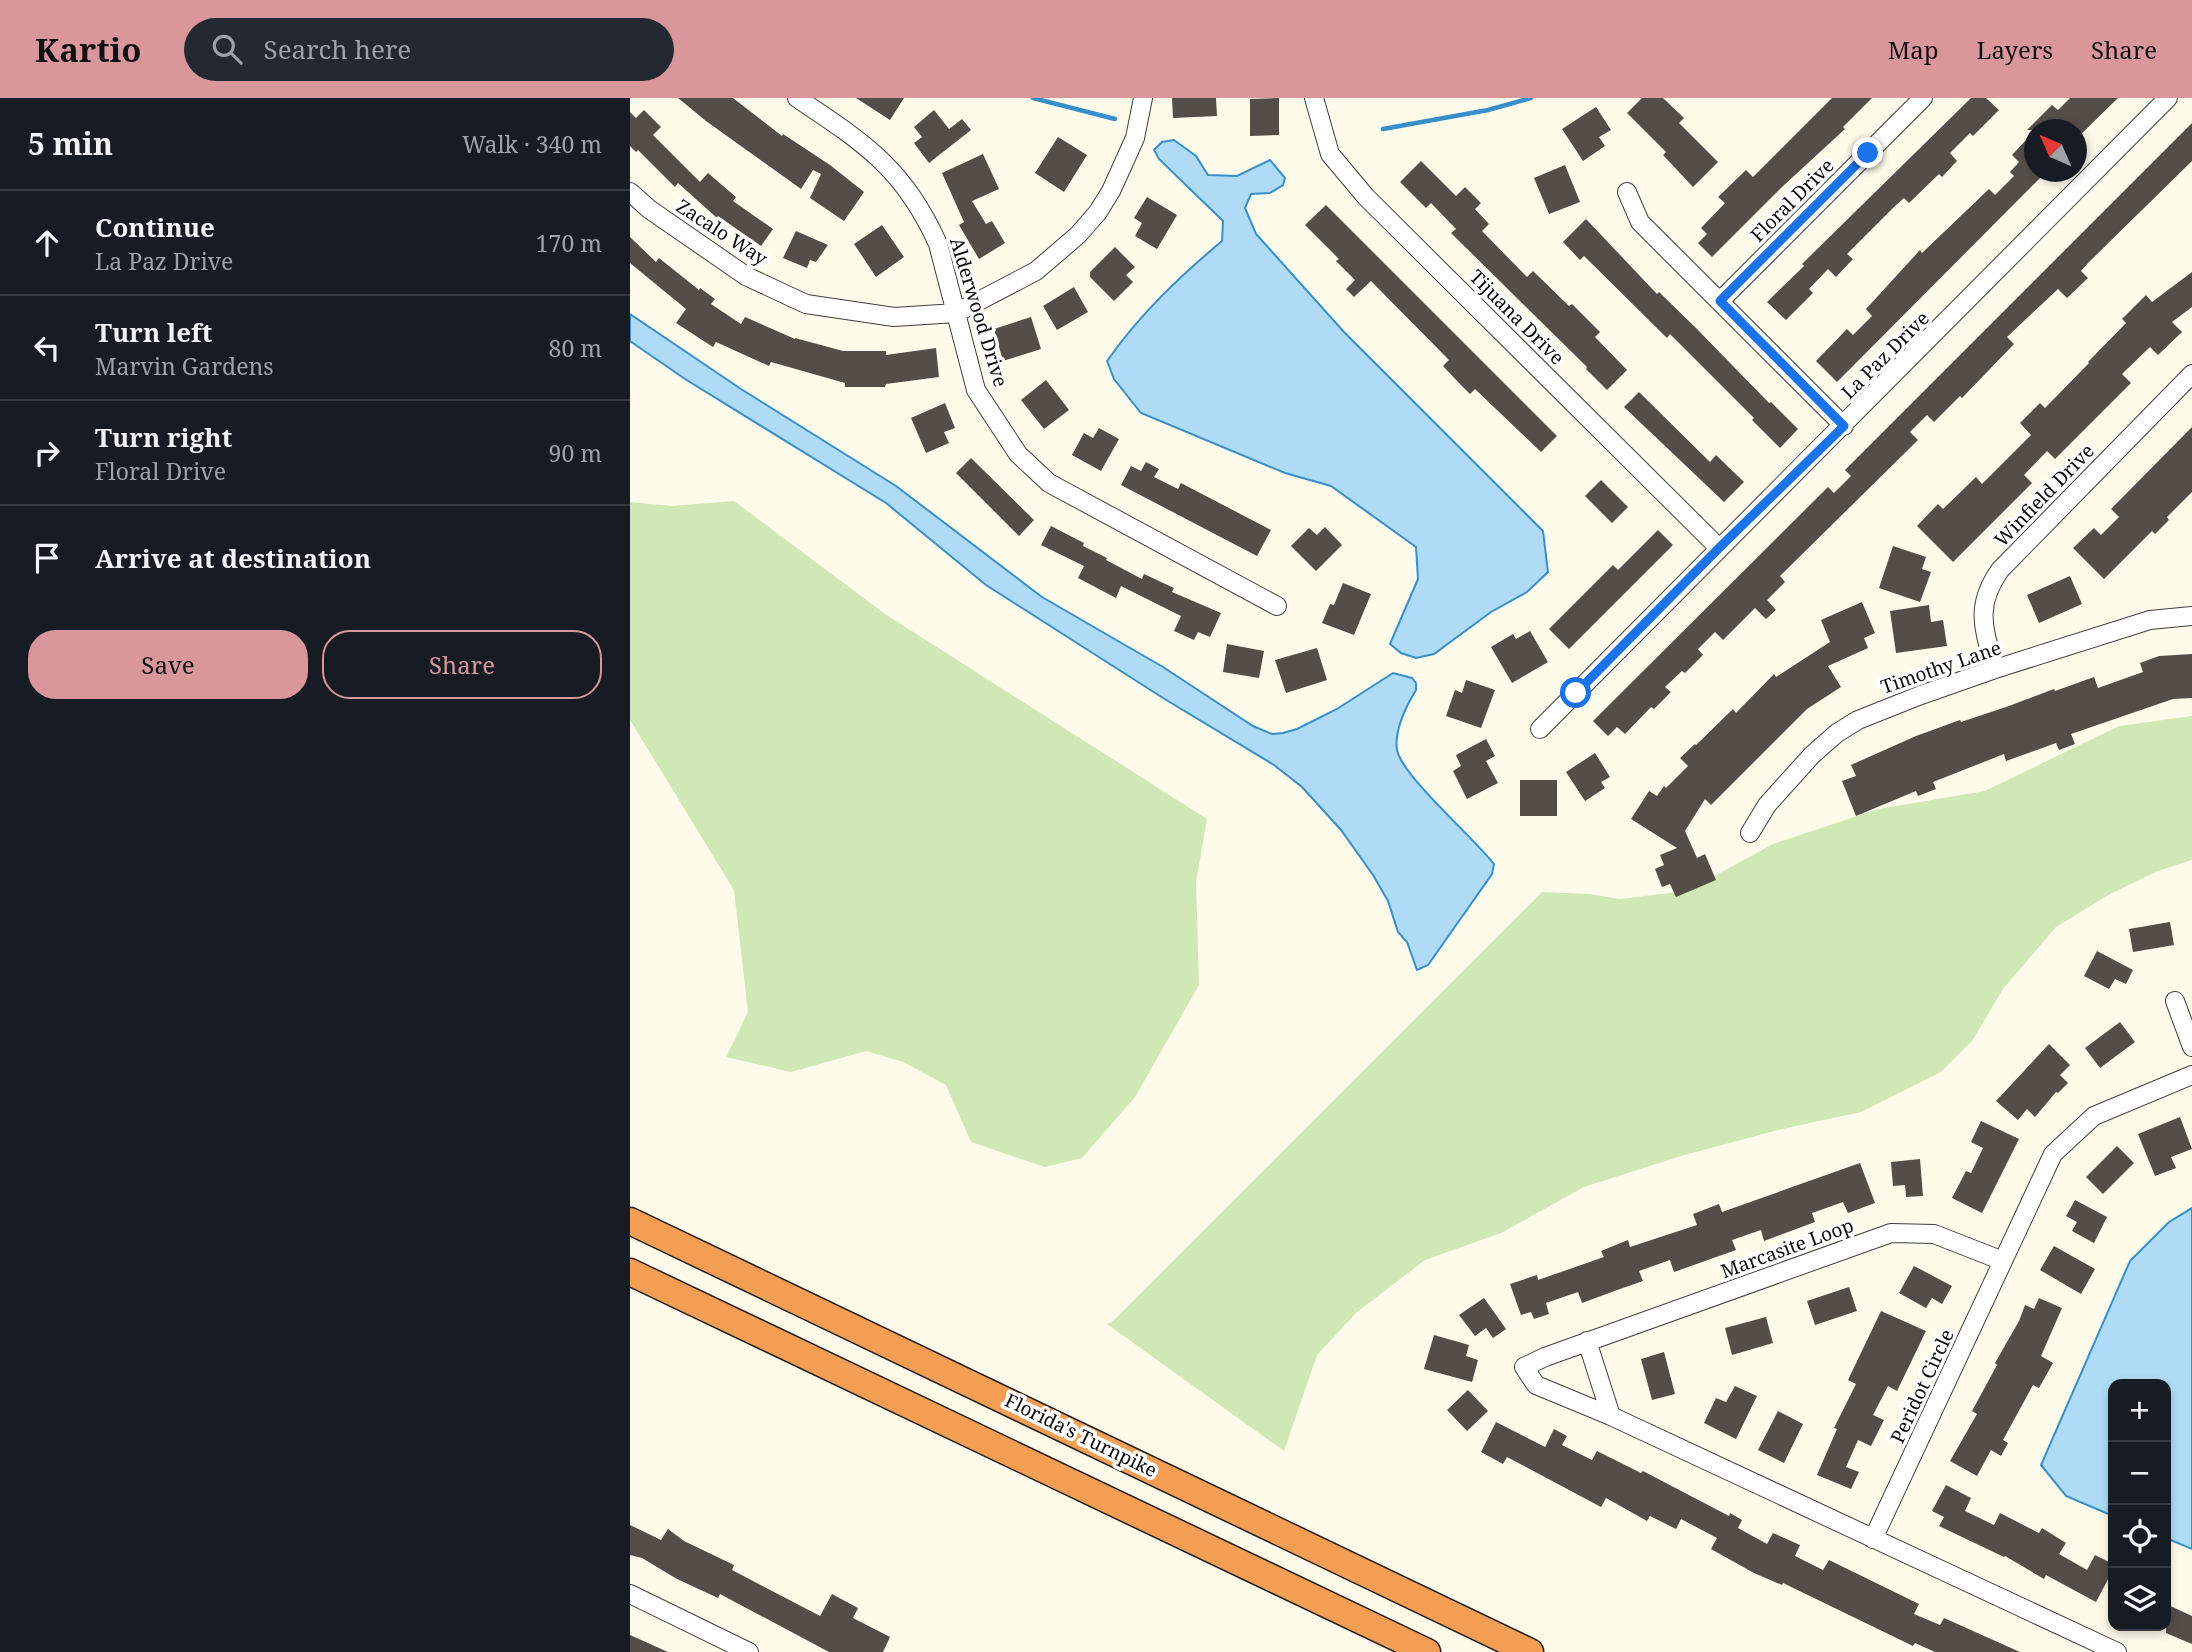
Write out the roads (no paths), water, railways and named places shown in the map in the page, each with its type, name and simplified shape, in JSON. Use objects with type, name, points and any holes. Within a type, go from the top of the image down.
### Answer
[{"type":"highway","name":"Florida's Turnpike","points":[[630,1221],[1530,1652]]},
{"type":"highway","points":[[630,1272],[1427,1652]]},
{"type":"street","name":"Alderwood Drive","points":[[797,98],[872,150],[901,181],[928,222],[938,244],[976,390],[1018,454],[1049,484],[1277,606]]},
{"type":"street","name":"Zacalo Way","points":[[630,192],[649,209],[746,276],[806,304],[894,317],[956,313],[1036,271],[1057,254],[1098,212],[1111,191],[1135,138],[1143,98]]},
{"type":"street","name":"Tijuana Drive","points":[[1314,98],[1330,154],[1366,197],[1719,548]]},
{"type":"street","name":"Floral Drive","points":[[1720,301],[1923,98]]},
{"type":"street","name":"La Paz Drive","points":[[1540,729],[2168,98]]},
{"type":"street","points":[[1627,192],[1640,222],[1844,426]]},
{"type":"street","name":"Winfield Drive","points":[[1995,669],[1982,624],[1988,586],[2000,570],[2192,374]]},
{"type":"street","name":"Timothy Lane","points":[[1750,833],[1767,805],[1812,755],[1837,733],[1858,720],[1884,708],[1995,669],[2150,620],[2192,616]]},
{"type":"street","points":[[2175,1001],[2192,1047]]},
{"type":"street","name":"Peridot Circle","points":[[1873,1539],[2053,1154],[2094,1116],[2192,1075]]},
{"type":"street","name":"Marcasite Loop","points":[[1873,1539],[1611,1416],[1536,1385],[1524,1367],[1545,1357],[1891,1233],[1934,1234],[2003,1261]]},
{"type":"street","points":[[1587,1342],[1611,1416]]},
{"type":"street","points":[[1873,1539],[2117,1652]]},
{"type":"street","points":[[630,1594],[749,1652]]},
{"type":"water","points":[[1174,140],[1196,156],[1208,175],[1237,176],[1270,160],[1285,178],[1283,185],[1270,193],[1251,194],[1245,208],[1256,234],[1344,332],[1543,531],[1548,572],[1527,592],[1491,612],[1434,654],[1416,658],[1401,653],[1390,644],[1418,579],[1416,547],[1331,486],[1285,473],[1141,413],[1114,379],[1107,361],[1133,327],[1191,268],[1222,241],[1223,221],[1159,159],[1154,150],[1162,142]]},
{"type":"water","points":[[630,314],[741,389],[896,486],[1042,597],[1163,667],[1253,726],[1272,734],[1297,729],[1337,709],[1393,673],[1412,678],[1416,683],[1416,690],[1399,727],[1397,750],[1411,775],[1494,864],[1492,874],[1428,965],[1417,970],[1407,942],[1398,932],[1388,901],[1373,875],[1341,830],[1302,787],[1274,765],[986,585],[886,503],[685,379],[630,341]]},
{"type":"water","points":[[2192,1208],[2192,1549],[2171,1540],[2171,1379],[2108,1379],[2108,1514],[2066,1496],[2041,1465],[2130,1261],[2169,1222]]},
{"type":"waterway","points":[[1033,98],[1115,119]]},
{"type":"waterway","points":[[1383,129],[1488,110],[1531,98]]}]
